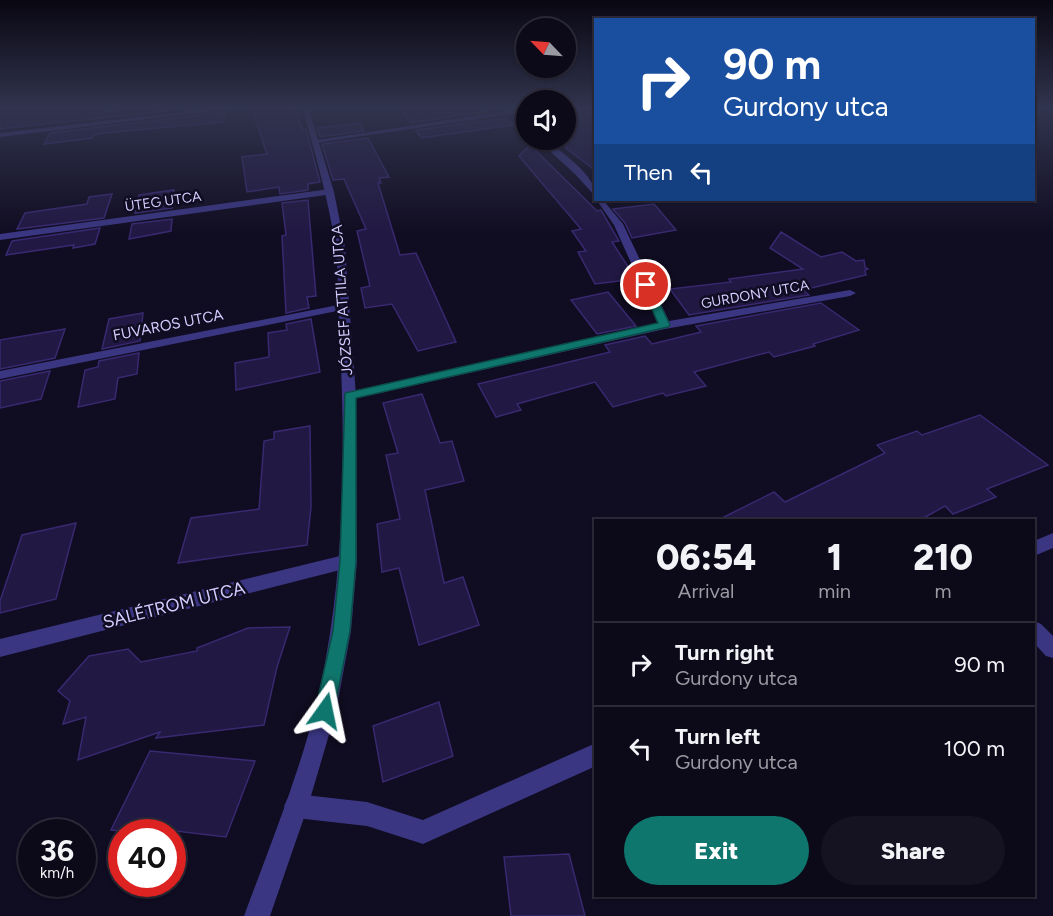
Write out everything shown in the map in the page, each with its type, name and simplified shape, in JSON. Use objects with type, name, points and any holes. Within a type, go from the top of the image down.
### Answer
[{"type":"street","name":"JÓZSEF ATTILA UTCA","points":[[257,916],[296,806],[325,711],[341,631],[348,561],[350,396],[339,238],[330,192],[318,150]]},
{"type":"street","points":[[554,150],[578,172],[594,192]]},
{"type":"street","name":"ÜTEG UTCA","points":[[0,237],[330,192]]},
{"type":"street","points":[[600,201],[618,224],[665,325]]},
{"type":"street","name":"GURDONY UTCA","points":[[350,396],[665,325],[850,294]]},
{"type":"street","name":"FUVAROS UTCA","points":[[0,375],[343,307]]},
{"type":"street","points":[[1035,549],[1053,540]]},
{"type":"street","name":"SALÉTROM UTCA","points":[[0,648],[348,561]]},
{"type":"street","points":[[1035,631],[1053,650]]},
{"type":"street","points":[[296,806],[367,813],[423,832],[594,754]]},
{"type":"building","points":[[266,150],[311,150],[320,182],[308,184],[308,190],[280,194],[279,187],[247,192],[242,157],[267,154]]},
{"type":"building","points":[[324,150],[374,150],[389,177],[379,178],[381,183],[378,183],[400,255],[416,253],[456,342],[418,351],[392,304],[365,308],[361,288],[370,286],[357,231],[366,229],[344,179],[333,180]]},
{"type":"building","points":[[525,150],[535,150],[597,211],[601,210],[619,241],[612,242],[636,279],[595,284],[578,252],[586,251],[572,231],[581,229],[519,156]]},
{"type":"building","points":[[569,150],[576,150],[594,150],[594,169]]},
{"type":"building","points":[[174,190],[172,208],[135,213],[139,195]]},
{"type":"building","points":[[112,194],[104,218],[17,229],[25,213],[87,204],[89,197]]},
{"type":"building","points":[[308,200],[316,296],[307,297],[309,308],[286,313],[282,236],[286,235],[282,203]]},
{"type":"building","points":[[654,204],[676,230],[632,238],[625,223],[613,209]]},
{"type":"building","points":[[172,219],[171,231],[129,239],[132,224]]},
{"type":"building","points":[[100,228],[95,244],[6,255],[12,241]]},
{"type":"building","points":[[781,232],[821,257],[842,252],[856,261],[864,260],[865,267],[868,269],[865,270],[866,275],[803,290],[809,295],[689,315],[670,289],[731,282],[729,279],[803,269],[770,248]]},
{"type":"building","points":[[608,292],[636,326],[597,334],[571,300]]},
{"type":"building","points":[[821,303],[859,330],[813,344],[815,346],[774,357],[769,352],[694,372],[706,386],[666,396],[663,393],[613,407],[595,382],[517,404],[521,410],[496,417],[478,384],[610,352],[605,345],[645,336],[652,344],[701,332],[696,326]]},
{"type":"building","points":[[143,313],[140,341],[102,349],[109,319]]},
{"type":"building","points":[[311,319],[320,372],[236,390],[235,363],[269,357],[268,333],[287,330],[286,324]]},
{"type":"building","points":[[65,329],[55,358],[0,369],[0,340]]},
{"type":"building","points":[[139,353],[137,374],[118,378],[115,399],[78,407],[85,370],[98,367],[99,361]]},
{"type":"building","points":[[50,371],[41,399],[0,408],[0,381]]},
{"type":"building","points":[[422,394],[440,443],[452,441],[464,481],[425,490],[444,583],[463,577],[479,625],[419,645],[399,568],[382,572],[377,524],[400,519],[386,455],[398,453],[383,403]]},
{"type":"building","points":[[980,415],[1048,465],[987,489],[996,497],[953,514],[945,506],[922,519],[720,519],[774,492],[785,502],[885,453],[877,445],[917,431],[922,435]]},
{"type":"building","points":[[310,426],[311,507],[307,545],[178,563],[191,518],[259,509],[264,441],[274,439],[274,432]]},
{"type":"building","points":[[76,523],[56,599],[0,613],[0,601],[22,535]]},
{"type":"building","points":[[290,627],[277,667],[264,725],[156,738],[160,732],[78,760],[86,717],[63,724],[70,701],[58,691],[89,656],[128,649],[141,662],[197,651],[197,648],[248,628]]},
{"type":"building","points":[[439,702],[453,756],[383,782],[373,726]]},
{"type":"building","points":[[150,751],[255,761],[226,837],[186,832],[186,819],[116,819]]},
{"type":"building","points":[[569,854],[585,916],[511,916],[504,857]]},
{"type":"route","points":[[325,711],[341,631],[348,561],[350,396],[665,325],[646,285]]}]
